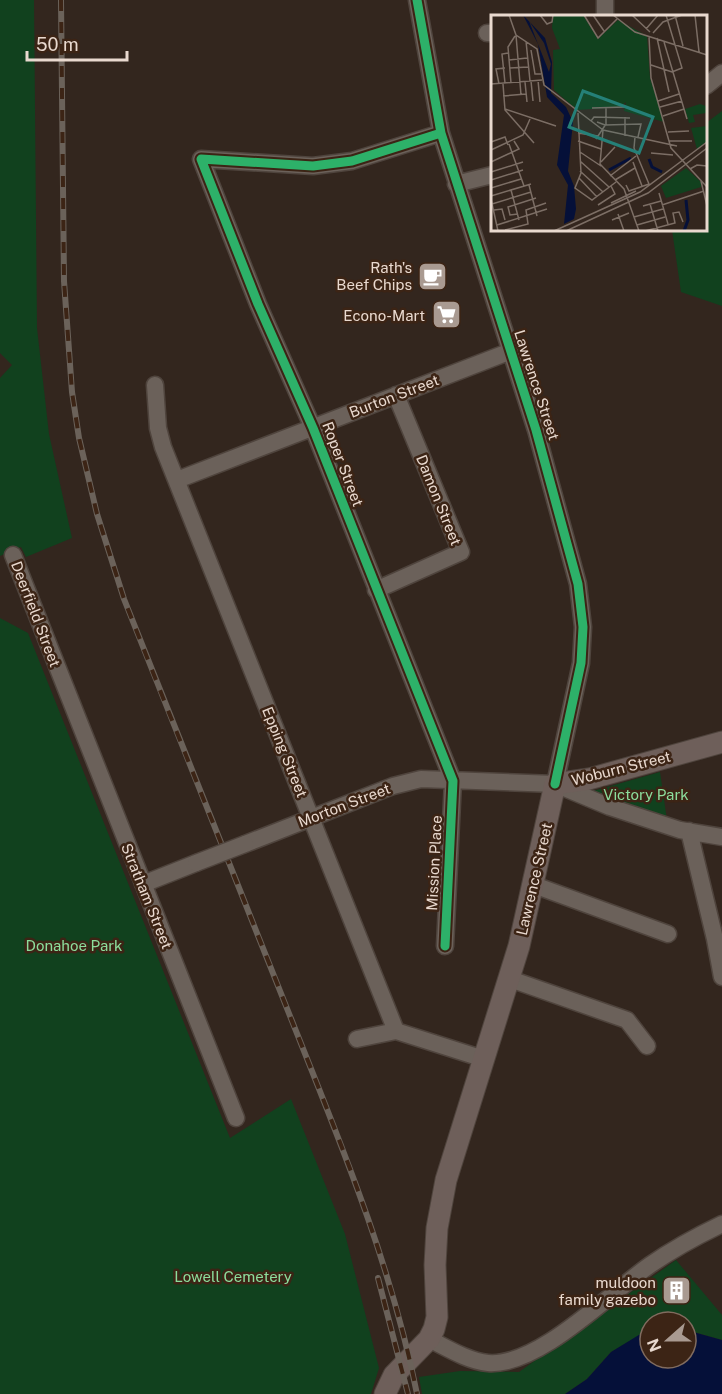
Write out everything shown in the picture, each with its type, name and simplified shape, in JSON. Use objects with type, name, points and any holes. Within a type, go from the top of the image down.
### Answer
[{"type":"main road","name":"Woburn Street","points":[[555,784],[589,779],[722,742]]},
{"type":"main road","name":"Lawrence Street","points":[[385,1394],[394,1375],[429,1339],[437,1317],[435,1246],[440,1205],[510,979],[534,885],[555,784]]},
{"type":"street","name":"Lawrence Street","points":[[417,0],[441,133],[536,430],[579,584],[583,627],[581,663],[555,784]]},
{"type":"street","points":[[604,15],[605,0]]},
{"type":"street","points":[[707,84],[722,73]]},
{"type":"street","name":"Roper Street","points":[[441,133],[352,161],[313,166],[201,159],[258,304],[313,428],[453,781]]},
{"type":"street","points":[[456,183],[491,175]]},
{"type":"street","name":"Burton Street","points":[[177,480],[510,351]]},
{"type":"street","name":"Epping Street","points":[[155,385],[158,428],[177,480],[396,1030]]},
{"type":"street","name":"Damon Street","points":[[376,590],[460,552],[396,395]]},
{"type":"street","name":"Deerfield Street","points":[[13,555],[59,674]]},
{"type":"street","name":"Stratham Street","points":[[59,674],[236,1118]]},
{"type":"street","name":"Morton Street","points":[[143,884],[406,781],[421,779],[555,784]]},
{"type":"street","name":"Mission Place","points":[[445,946],[453,781]]},
{"type":"street","points":[[555,784],[610,807],[689,831],[722,837]]},
{"type":"street","points":[[689,831],[722,977]]},
{"type":"street","points":[[534,885],[668,934]]},
{"type":"street","points":[[510,979],[627,1020],[647,1046]]},
{"type":"street","points":[[357,1039],[396,1030],[484,1059]]},
{"type":"street","points":[[429,1339],[474,1360],[489,1363],[517,1360],[550,1342],[659,1259],[722,1224]]},
{"type":"green space","points":[[0,0],[34,0],[37,328],[49,434],[72,538],[26,557],[21,547],[0,556],[0,378],[12,365],[0,353]]},
{"type":"green space","points":[[722,111],[722,306],[681,292],[672,231],[707,231],[707,122]]},
{"type":"green space","name":"Lowell Cemetery","points":[[0,618],[28,633],[230,1138],[291,1099],[345,1234],[379,1368],[371,1394],[0,1394]]},
{"type":"green space","name":"Victory Park","points":[[660,772],[667,820],[593,791]]},
{"type":"green space","points":[[676,1260],[722,1315],[722,1340],[698,1333],[698,1310],[638,1310],[638,1337],[611,1352],[587,1379],[565,1394],[422,1394],[419,1377],[460,1371],[519,1372]]},
{"type":"water","points":[[698,1333],[722,1340],[722,1394],[565,1394],[587,1379],[611,1352],[638,1336],[638,1370],[698,1370]]},
{"type":"railway","points":[[61,0],[64,281],[72,392],[79,438],[97,514],[124,599],[362,1202],[393,1297],[417,1394]]},
{"type":"railway","points":[[378,1278],[408,1394]]},
{"type":"cycle path","points":[[417,0],[441,133],[536,430],[578,584],[583,627],[581,663],[555,784]]},
{"type":"cycle path","points":[[441,133],[352,161],[313,166],[201,159],[258,304],[313,428],[453,781],[445,946]]},
{"type":"place","name":"Rath's Beef Chips","points":[[433,276]]},
{"type":"place","name":"Econo-Mart","points":[[446,315]]},
{"type":"place","name":"muldoon family gazebo","points":[[677,1291]]},
{"type":"park label","name":"Donahoe Park","points":[[74,945]]}]
